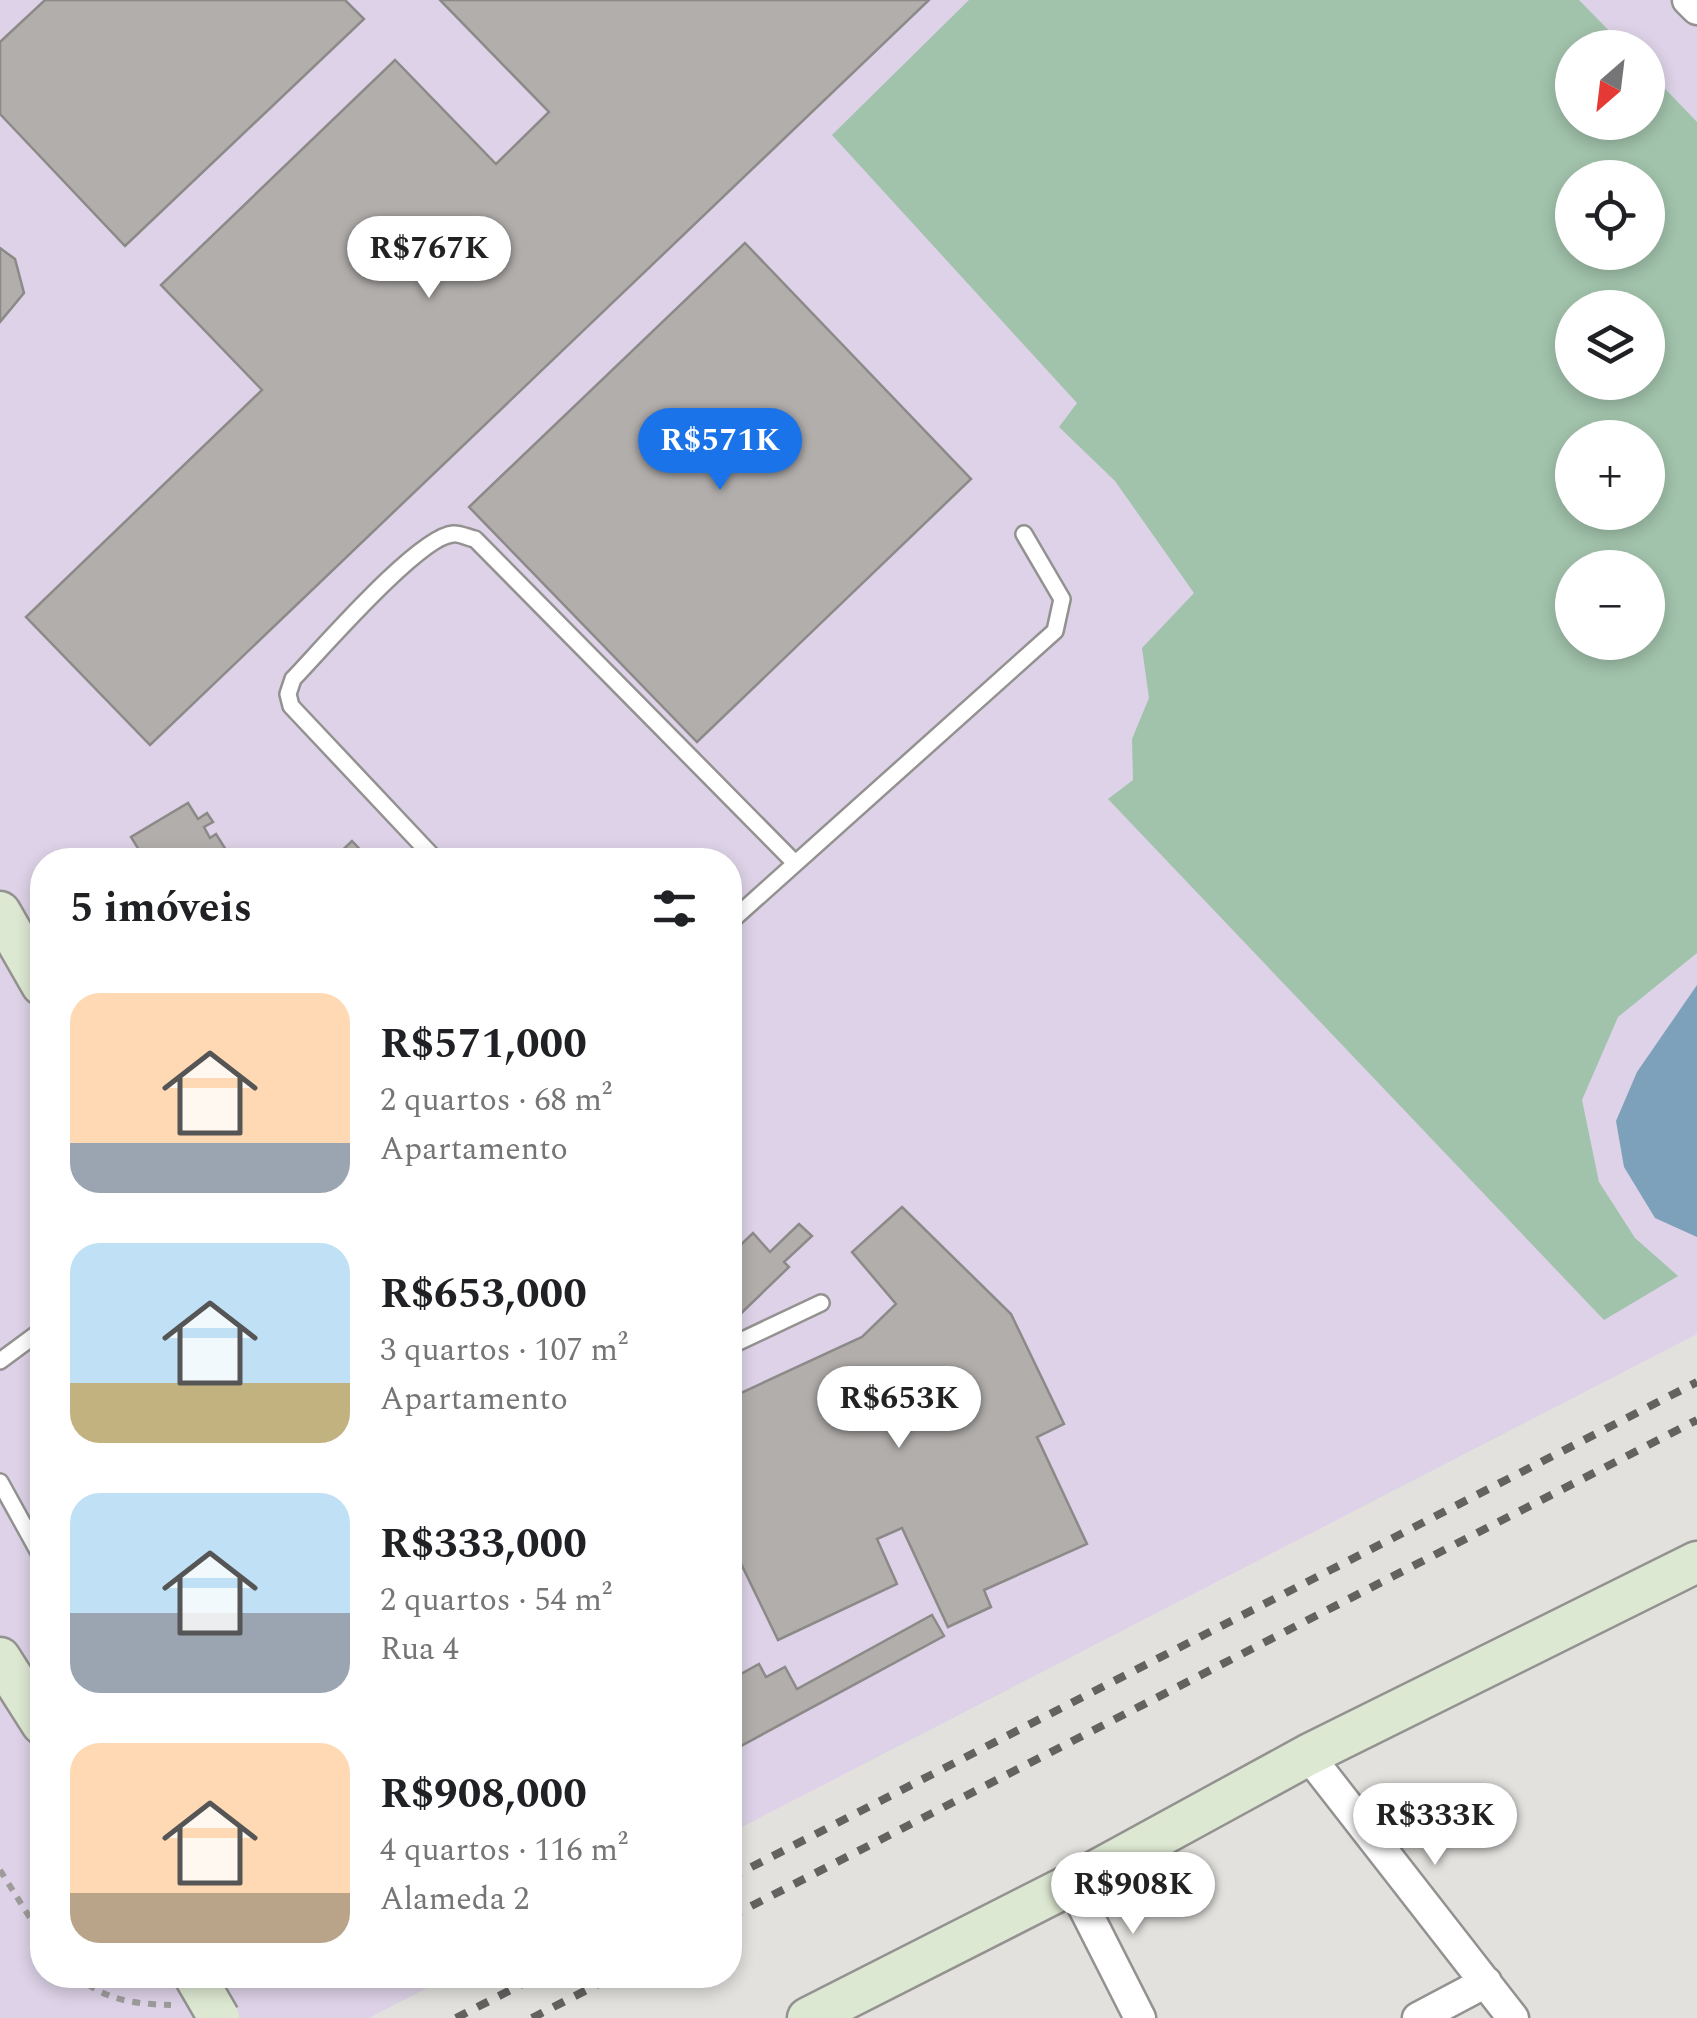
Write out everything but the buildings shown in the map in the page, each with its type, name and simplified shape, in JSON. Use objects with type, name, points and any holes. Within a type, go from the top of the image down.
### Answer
[{"type":"street","points":[[1688,0],[1697,9]]},
{"type":"street","points":[[0,912],[30,964]]},
{"type":"street","points":[[808,2018],[1072,1884],[1308,1754],[1697,1562]]},
{"type":"street","points":[[0,1658],[30,1705]]},
{"type":"street","points":[[1308,1754],[1513,2018]]},
{"type":"street","points":[[1072,1884],[1140,2018]]},
{"type":"street","points":[[1418,2018],[1486,1982]]},
{"type":"street","points":[[202,1988],[219,2018]]},
{"type":"lane","points":[[425,848],[291,706],[288,694],[293,679],[405,564],[433,541],[454,533],[476,540],[794,862]]},
{"type":"lane","points":[[742,911],[1055,631],[1062,599],[1024,534]]},
{"type":"lane","points":[[742,1340],[822,1303]]},
{"type":"lane","points":[[0,1360],[30,1339]]},
{"type":"lane","points":[[0,1482],[30,1535]]},
{"type":"path","points":[[0,1870],[30,1917]]},
{"type":"shaded area","points":[[0,0],[1697,0],[1697,1334],[742,1827],[742,848],[30,848],[30,1988],[427,1988],[369,2018],[0,2018]]},
{"type":"green space","points":[[969,0],[1579,0],[1608,30],[1555,30],[1555,140],[1665,140],[1665,89],[1697,122],[1697,953],[1618,1017],[1582,1100],[1599,1182],[1635,1238],[1678,1276],[1604,1320],[1108,799],[1133,780],[1132,739],[1149,698],[1142,648],[1194,593],[1115,481],[1059,427],[1077,403],[832,135]]},
{"type":"water","points":[[1697,985],[1697,1237],[1655,1218],[1624,1167],[1616,1121],[1637,1072]]},
{"type":"railway","points":[[742,1872],[1697,1382]]},
{"type":"railway","points":[[742,1911],[1697,1420]]},
{"type":"railway","points":[[456,2018],[515,1988]]},
{"type":"railway","points":[[532,2018],[591,1988]]}]
